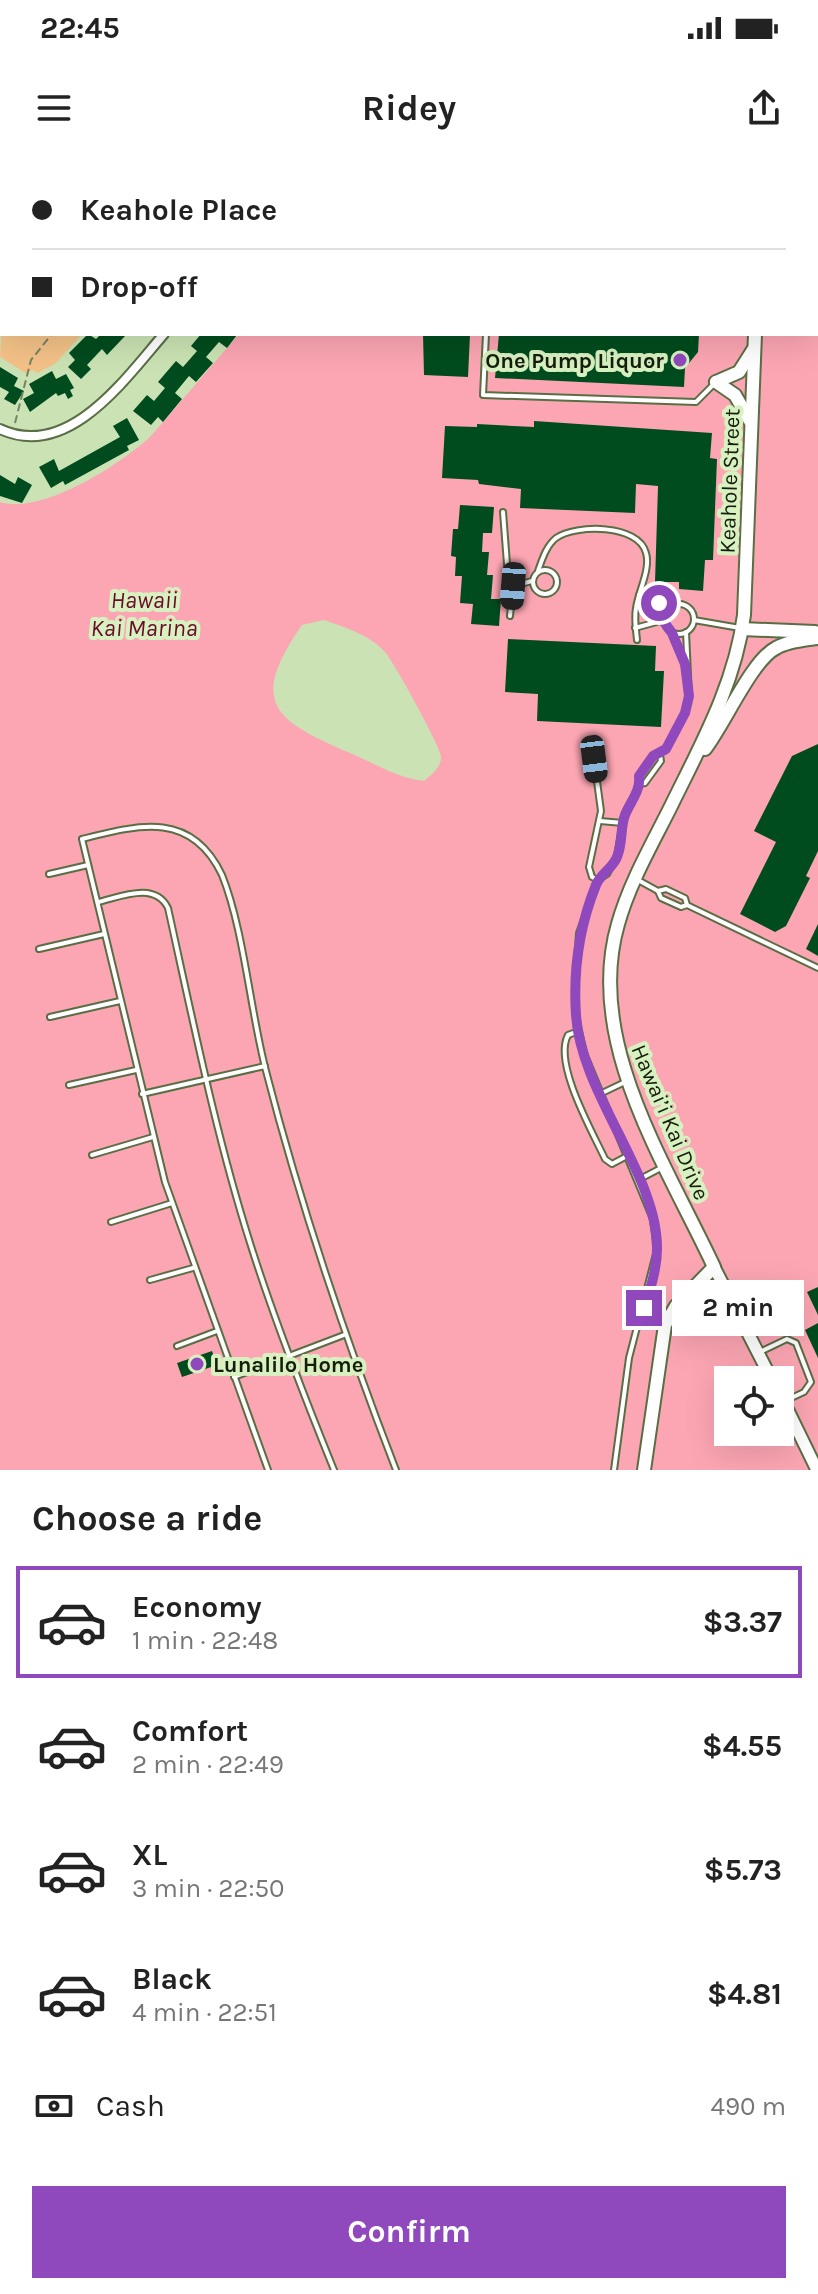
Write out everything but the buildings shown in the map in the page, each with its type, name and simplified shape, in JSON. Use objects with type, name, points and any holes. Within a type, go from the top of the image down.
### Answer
[{"type":"main road","points":[[751,426],[743,404],[716,382],[739,372],[755,341]]},
{"type":"main road","name":"Keahole Street","points":[[742,629],[755,341]]},
{"type":"main road","points":[[742,629],[818,635]]},
{"type":"main road","name":"Hawai’i Kai Drive","points":[[714,1267],[627,1081],[614,1037],[609,981],[617,926],[636,879],[727,688],[742,629]]},
{"type":"main road","points":[[689,769],[724,725],[762,657],[785,643],[818,635]]},
{"type":"main road","points":[[644,1470],[661,1335],[676,1306],[714,1267]]},
{"type":"main road","points":[[676,1306],[709,1294],[735,1309]]},
{"type":"street","points":[[0,429],[15,435],[43,437],[82,417],[116,390],[162,336]]},
{"type":"street","name":"Hawai’i Kai Drive","points":[[714,1267],[764,1366]]},
{"type":"street","points":[[794,1423],[817,1470]]},
{"type":"lane","points":[[486,336],[483,395],[696,402],[716,382]]},
{"type":"lane","points":[[503,512],[508,577],[513,586],[510,616]]},
{"type":"lane","points":[[513,586],[532,581],[556,539],[575,531],[627,533],[640,541],[647,554],[635,628],[637,640]]},
{"type":"lane","points":[[532,581],[541,594],[555,589],[554,573],[538,571]]},
{"type":"lane","points":[[639,595],[672,605],[688,606],[694,620]]},
{"type":"lane","points":[[672,605],[665,612],[664,620],[685,664]]},
{"type":"lane","points":[[635,628],[664,620]]},
{"type":"lane","points":[[694,620],[742,629]]},
{"type":"lane","points":[[640,784],[645,783],[661,761],[660,755],[685,713],[689,696],[685,664],[686,632],[694,620]]},
{"type":"lane","points":[[672,633],[686,632]]},
{"type":"lane","points":[[614,1470],[629,1358],[651,1283],[657,1250],[653,1219],[600,1094],[579,1031],[576,1018],[579,933],[598,880],[607,874],[617,856],[623,823],[640,784],[639,776],[653,756],[660,755]]},
{"type":"lane","points":[[594,759],[600,821],[589,867],[592,877],[598,880]]},
{"type":"lane","points":[[600,821],[623,823]]},
{"type":"lane","points":[[268,1470],[172,1203],[136,1070],[82,839],[130,826],[172,829],[207,851],[227,888],[265,1066],[300,1202],[344,1335],[396,1470]]},
{"type":"lane","points":[[49,874],[88,865]]},
{"type":"lane","points":[[636,879],[658,891],[661,898],[681,907],[687,905],[818,968]]},
{"type":"lane","points":[[658,891],[666,889],[685,898],[687,905]]},
{"type":"lane","points":[[97,902],[149,892],[165,901],[205,1079],[250,1244],[288,1356],[334,1470]]},
{"type":"lane","points":[[39,949],[104,934]]},
{"type":"lane","points":[[50,1017],[120,1001]]},
{"type":"lane","points":[[579,1031],[568,1035],[563,1053],[578,1103],[605,1159],[612,1164],[627,1156]]},
{"type":"lane","points":[[142,1094],[265,1066]]},
{"type":"lane","points":[[69,1085],[136,1070]]},
{"type":"lane","points":[[600,1094],[627,1081]]},
{"type":"lane","points":[[92,1155],[153,1137]]},
{"type":"lane","points":[[638,1180],[666,1165]]},
{"type":"lane","points":[[111,1222],[172,1203]]},
{"type":"lane","points":[[150,1280],[193,1268]]},
{"type":"lane","points":[[177,1346],[217,1331]]},
{"type":"lane","points":[[234,1377],[344,1335]]},
{"type":"lane","points":[[757,1353],[787,1339],[796,1343],[811,1382],[804,1392],[794,1395]]},
{"type":"path","points":[[15,435],[31,360],[50,336]]},
{"type":"shaded area","points":[[1,336],[80,336],[56,363],[38,373],[32,370],[27,374],[0,357]]},
{"type":"water","name":"Hawaii Kai Marina","points":[[237,336],[818,336],[818,1470],[0,1470],[0,502],[17,504],[58,495],[100,473],[150,437]],"holes":[[[324,620],[364,636],[379,646],[390,659],[439,750],[441,761],[424,781],[395,773],[324,741],[287,719],[277,706],[273,691],[276,673],[302,625]]]},
{"type":"place","name":"One Pump Liquor","points":[[680,360]]},
{"type":"place","name":"Lunalilo Home","points":[[197,1364]]},
{"type":"route","points":[[644,1308],[657,1250],[653,1219],[591,1076],[576,1018],[576,978],[579,933],[598,880],[607,874],[617,856],[624,815],[640,784],[639,776],[653,756],[660,755],[666,749],[685,713],[689,696],[685,664],[663,617],[672,605],[659,603]]}]
